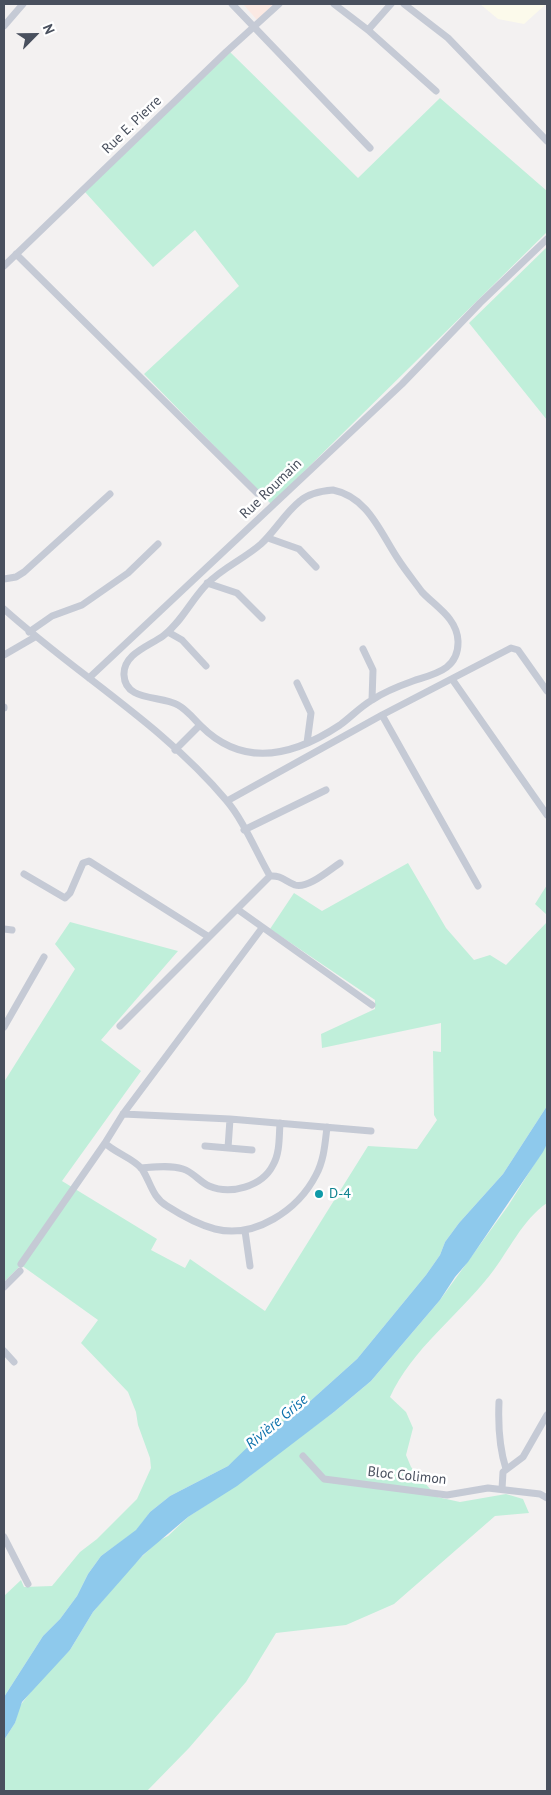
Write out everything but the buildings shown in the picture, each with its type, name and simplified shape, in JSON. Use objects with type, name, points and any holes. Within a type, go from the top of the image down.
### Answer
[{"type":"street","points":[[4,26],[23,4]]},
{"type":"street","points":[[232,4],[370,148]]},
{"type":"street","name":"Rue E. Pierre","points":[[4,266],[226,52],[279,4]]},
{"type":"street","points":[[334,4],[368,30],[436,91]]},
{"type":"street","points":[[368,30],[391,4]]},
{"type":"street","points":[[404,4],[448,38],[547,141]]},
{"type":"street","name":"Rue Roumain","points":[[89,678],[402,384],[480,303],[547,239]]},
{"type":"street","points":[[16,254],[257,493]]},
{"type":"street","points":[[321,491],[344,492],[364,507],[404,568],[423,592],[453,622],[458,642],[454,658],[448,667],[441,673],[409,683],[372,700],[340,724],[307,743],[278,752],[242,751],[222,744],[177,704],[133,692],[127,686],[124,676],[125,667],[130,659],[168,632],[208,583],[268,538],[300,500],[321,491]]},
{"type":"street","points":[[4,579],[16,577],[24,572],[110,494]]},
{"type":"street","points":[[268,538],[300,549],[316,567]]},
{"type":"street","points":[[4,655],[52,616],[82,605],[128,573],[158,544]]},
{"type":"street","points":[[208,583],[237,593],[262,618]]},
{"type":"street","points":[[4,609],[175,750],[227,801],[270,876]]},
{"type":"street","points":[[168,632],[182,640],[206,666]]},
{"type":"street","points":[[363,648],[373,670],[372,700]]},
{"type":"street","points":[[227,801],[382,715],[515,648],[547,691]]},
{"type":"street","points":[[452,679],[547,815]]},
{"type":"street","points":[[297,683],[311,714],[307,743]]},
{"type":"street","points":[[382,715],[478,886]]},
{"type":"street","points":[[175,750],[200,725]]},
{"type":"street","points":[[244,830],[326,790]]},
{"type":"street","points":[[24,874],[65,898],[70,893],[83,863],[89,861],[208,937]]},
{"type":"street","points":[[120,1026],[270,876],[281,876],[291,883],[304,885],[340,863]]},
{"type":"street","points":[[237,909],[372,1005]]},
{"type":"street","points":[[4,928],[12,930]]},
{"type":"street","points":[[4,1287],[20,1268],[123,1114],[262,928]]},
{"type":"street","points":[[4,1026],[44,957]]},
{"type":"street","points":[[123,1114],[230,1119],[371,1131]]},
{"type":"street","points":[[228,1148],[230,1119]]},
{"type":"street","points":[[141,1168],[158,1166],[183,1169],[208,1186],[227,1190],[240,1189],[263,1177],[273,1166],[278,1153],[280,1124]]},
{"type":"street","points":[[105,1143],[141,1168],[154,1195],[168,1207],[214,1229],[245,1231],[260,1226],[279,1215],[292,1205],[309,1186],[323,1156],[327,1128]]},
{"type":"street","points":[[205,1146],[252,1150]]},
{"type":"street","points":[[245,1231],[250,1266]]},
{"type":"street","points":[[4,1351],[14,1362]]},
{"type":"street","points":[[498,1402],[501,1454],[506,1469]]},
{"type":"street","points":[[502,1490],[502,1476],[506,1469],[523,1457],[547,1416]]},
{"type":"street","name":"Bloc Colimon","points":[[303,1456],[324,1479],[447,1495],[488,1488],[540,1494],[547,1498]]},
{"type":"street","points":[[4,1537],[28,1584]]},
{"type":"shaded area","points":[[243,4],[274,4],[257,20]]},
{"type":"shaded area","points":[[480,4],[546,4],[524,24],[498,19]]},
{"type":"green space","points":[[230,52],[358,178],[440,98],[547,191],[547,232],[271,504],[144,374],[239,286],[195,230],[153,267],[85,192]]},
{"type":"green space","points":[[547,247],[547,420],[469,323]]},
{"type":"green space","points":[[408,863],[446,928],[474,960],[490,955],[506,965],[547,922],[547,1106],[503,1174],[459,1223],[445,1242],[440,1255],[426,1275],[357,1359],[298,1412],[266,1433],[228,1466],[170,1496],[150,1512],[137,1530],[101,1556],[88,1574],[77,1596],[60,1619],[43,1636],[4,1697],[4,1596],[21,1580],[24,1587],[52,1586],[80,1552],[97,1539],[137,1499],[151,1468],[150,1458],[128,1392],[81,1343],[98,1320],[21,1265],[4,1282],[4,1082],[75,969],[55,944],[70,922],[178,951],[101,1040],[141,1071],[62,1181],[157,1239],[151,1250],[185,1268],[190,1259],[265,1311],[368,1146],[417,1149],[437,1120],[434,1115],[433,1051],[441,1052],[441,1023],[322,1048],[321,1034],[375,1009],[375,1000],[270,929],[294,893],[322,911]]},
{"type":"green space","points":[[547,885],[547,915],[535,904]]},
{"type":"green space","points":[[547,1144],[547,1203],[530,1218],[490,1275],[410,1363],[390,1397],[406,1412],[413,1428],[406,1455],[411,1467],[437,1497],[460,1502],[506,1494],[523,1499],[529,1513],[495,1516],[394,1604],[346,1625],[276,1633],[246,1682],[189,1748],[147,1791],[4,1791],[4,1740],[15,1723],[19,1707],[43,1676],[70,1650],[93,1612],[128,1570],[158,1541],[168,1536],[188,1517],[250,1476],[334,1412],[371,1381],[440,1300],[508,1206]]},
{"type":"water","points":[[547,1106],[547,1144],[543,1152],[440,1300],[371,1381],[334,1412],[237,1486],[188,1517],[143,1555],[93,1612],[70,1650],[22,1702],[15,1723],[4,1740],[4,1697],[43,1636],[60,1619],[77,1596],[88,1574],[101,1556],[136,1530],[150,1512],[170,1496],[228,1466],[256,1439],[298,1412],[357,1359],[426,1275],[440,1255],[445,1242],[459,1223],[503,1174]]},
{"type":"place","name":"D-4","points":[[319,1194]]},
{"type":"water label","name":"Rivière Grise","points":[[277,1422]]}]
